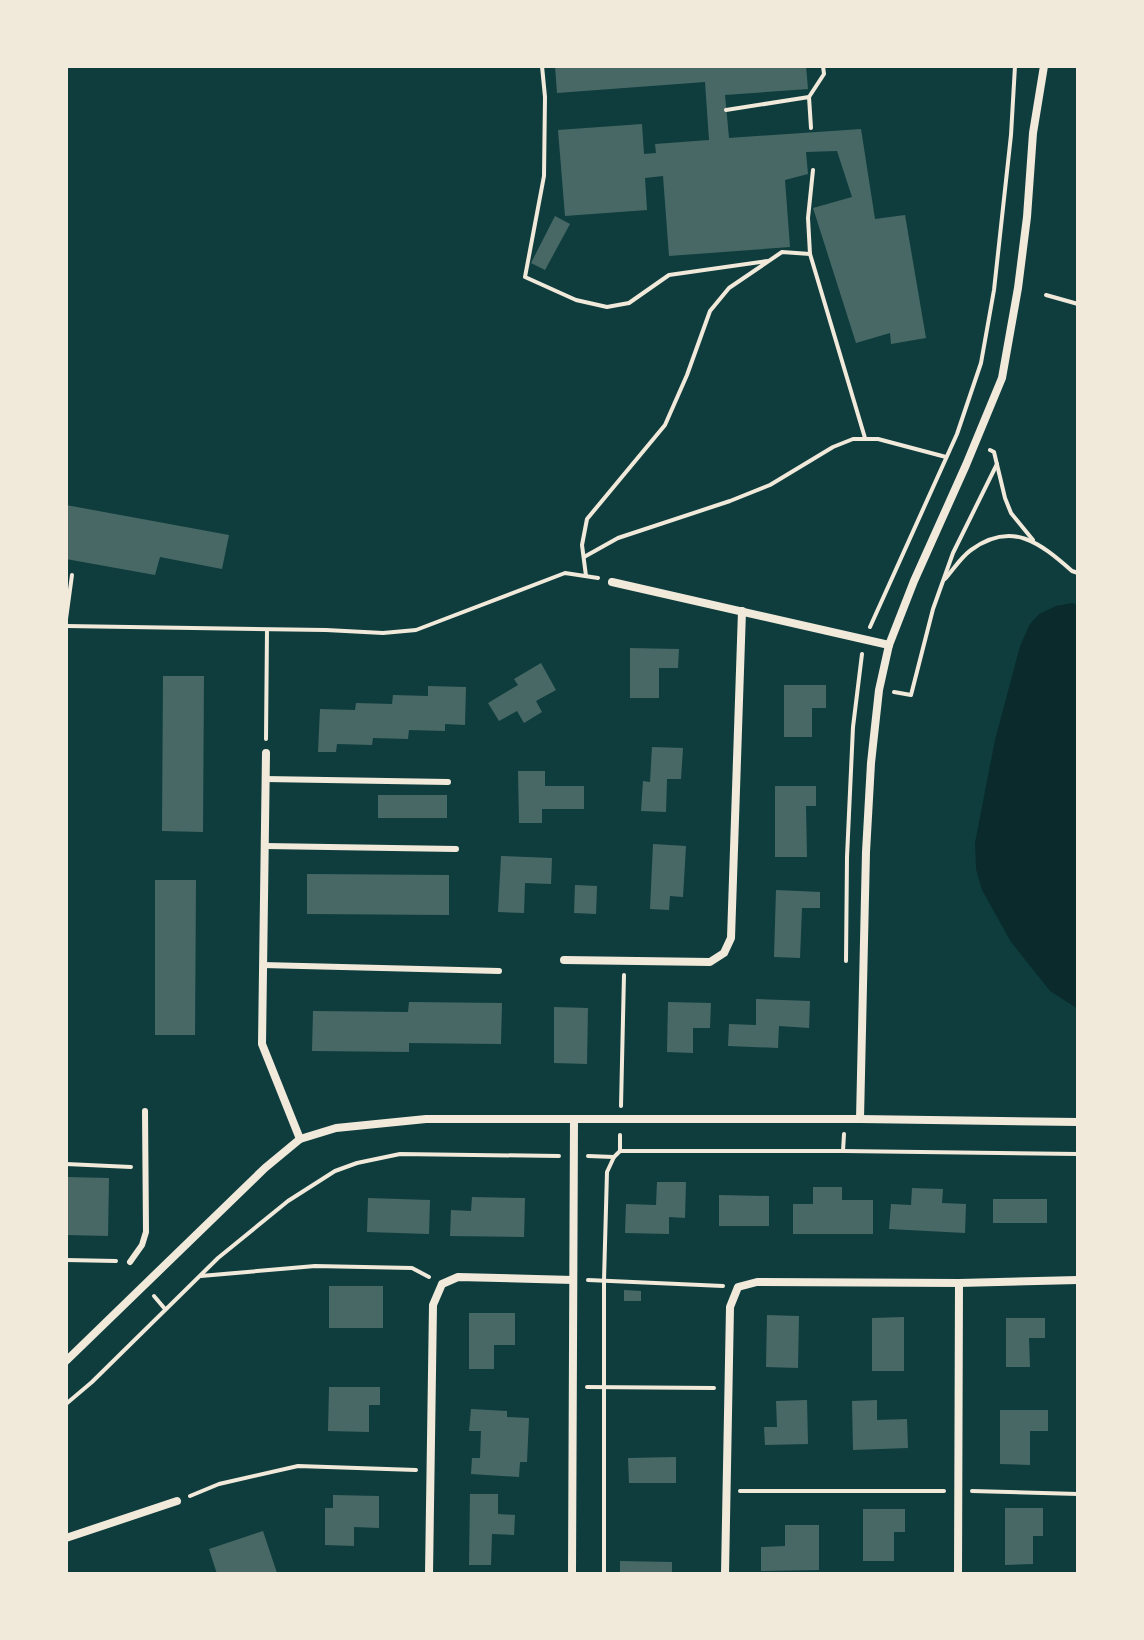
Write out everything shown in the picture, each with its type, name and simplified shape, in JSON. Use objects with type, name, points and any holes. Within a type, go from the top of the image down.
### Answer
[{"type":"street","points":[[860,1119],[866,852],[879,690],[889,645],[914,581],[1002,378],[1018,288],[1033,133],[1044,66]]},
{"type":"street","points":[[612,582],[889,645]]},
{"type":"street","points":[[564,960],[710,962],[724,953],[731,938],[742,611]]},
{"type":"street","points":[[266,753],[262,1044],[300,1139]]},
{"type":"street","points":[[66,1361],[265,1168],[300,1139],[336,1128],[426,1119],[1078,1122]]},
{"type":"street","points":[[572,1574],[574,1119]]},
{"type":"street","points":[[429,1574],[433,1305],[442,1284],[458,1277],[573,1280]]},
{"type":"street","points":[[725,1574],[730,1307],[738,1287],[757,1282],[1078,1280]]},
{"type":"street","points":[[958,1574],[959,1283]]},
{"type":"street","points":[[66,1538],[177,1501]]},
{"type":"lane","points":[[265,779],[448,782]]},
{"type":"lane","points":[[265,846],[456,849]]},
{"type":"lane","points":[[263,965],[499,971]]},
{"type":"lane","points":[[130,1262],[142,1245],[146,1232],[145,1111]]},
{"type":"path","points":[[542,66],[545,97],[544,176],[525,277],[576,300],[607,307],[629,303],[669,275],[769,260]]},
{"type":"path","points":[[811,128],[809,97],[824,74],[823,66]]},
{"type":"path","points":[[726,110],[809,97]]},
{"type":"path","points":[[813,170],[808,218],[810,254],[865,438]]},
{"type":"path","points":[[586,576],[582,545],[587,519],[665,425],[710,311],[729,288],[782,252],[810,254]]},
{"type":"path","points":[[1046,295],[1078,304]]},
{"type":"path","points":[[584,557],[618,538],[770,485],[833,447],[853,439],[905,445],[946,457]]},
{"type":"path","points":[[858,686],[911,695],[933,609],[953,553],[997,464],[1011,513],[1035,542],[1078,573]]},
{"type":"path","points":[[943,581],[969,551],[994,538],[1018,535],[1035,542]]},
{"type":"path","points":[[66,626],[383,633],[416,630],[444,621],[565,573],[612,582]]},
{"type":"path","points":[[66,619],[72,575]]},
{"type":"path","points":[[266,753],[267,630]]},
{"type":"path","points":[[604,1574],[607,1172],[620,1151],[624,961]]},
{"type":"path","points":[[620,1151],[1078,1154]]},
{"type":"path","points":[[66,1404],[218,1258],[288,1201],[335,1171],[400,1154],[614,1157]]},
{"type":"path","points":[[66,1164],[145,1167]]},
{"type":"path","points":[[200,1276],[315,1266],[412,1268],[442,1284]]},
{"type":"path","points":[[573,1280],[738,1287]]},
{"type":"path","points":[[573,1386],[728,1388]]},
{"type":"path","points":[[177,1501],[219,1484],[298,1466],[431,1470]]},
{"type":"path","points":[[726,1491],[1078,1494]]},
{"type":"water","points":[[1072,603],[1078,605],[1078,1009],[1050,991],[1011,942],[982,890],[976,869],[975,843],[995,740],[1020,646],[1030,624],[1039,614]]},
{"type":"building","points":[[555,66],[806,66],[808,89],[725,95],[729,138],[861,129],[875,219],[905,215],[926,338],[891,344],[890,333],[856,343],[813,208],[852,197],[837,151],[806,152],[808,174],[785,180],[790,247],[669,256],[663,176],[645,178],[647,210],[565,216],[558,130],[642,124],[644,154],[656,153],[655,144],[709,140],[705,82],[557,93]]},
{"type":"building","points":[[555,216],[570,224],[545,270],[531,263]]},
{"type":"building","points":[[66,505],[229,535],[222,569],[160,557],[155,575],[66,559]]},
{"type":"building","points":[[630,648],[679,649],[678,668],[659,668],[659,698],[630,698]]},
{"type":"building","points":[[541,663],[556,690],[536,701],[542,712],[524,723],[517,711],[499,721],[488,703],[518,685],[514,679]]},
{"type":"building","points":[[163,676],[204,676],[203,832],[162,831]]},
{"type":"building","points":[[784,685],[826,685],[826,708],[812,708],[812,737],[784,737]]},
{"type":"building","points":[[428,686],[466,687],[465,725],[445,724],[445,731],[409,730],[408,739],[373,738],[372,745],[337,744],[336,752],[318,752],[320,709],[355,710],[356,703],[392,704],[393,695],[428,696]]},
{"type":"building","points":[[652,747],[683,748],[681,779],[667,779],[666,812],[641,811],[643,781],[650,782]]},
{"type":"building","points":[[518,771],[545,771],[545,786],[584,786],[584,809],[542,809],[542,823],[519,823]]},
{"type":"building","points":[[775,786],[816,786],[816,806],[806,806],[807,857],[775,857]]},
{"type":"building","points":[[378,795],[447,795],[447,818],[378,818]]},
{"type":"building","points":[[653,844],[686,846],[683,897],[670,896],[669,910],[650,909]]},
{"type":"building","points":[[501,856],[552,858],[551,884],[525,883],[524,913],[498,912]]},
{"type":"building","points":[[307,874],[449,875],[449,915],[307,914]]},
{"type":"building","points":[[155,880],[196,880],[195,1035],[155,1035]]},
{"type":"building","points":[[575,885],[597,886],[596,914],[574,913]]},
{"type":"building","points":[[776,890],[820,892],[820,908],[802,908],[800,958],[774,957]]},
{"type":"building","points":[[756,999],[810,1001],[809,1028],[779,1026],[778,1048],[728,1046],[729,1024],[756,1025]]},
{"type":"building","points":[[409,1002],[502,1003],[501,1044],[409,1043],[409,1052],[312,1051],[313,1011],[408,1012]]},
{"type":"building","points":[[668,1002],[711,1003],[710,1028],[693,1028],[693,1053],[667,1052]]},
{"type":"building","points":[[554,1007],[588,1008],[587,1064],[554,1063]]},
{"type":"building","points":[[66,1177],[109,1178],[108,1236],[66,1235]]},
{"type":"building","points":[[657,1182],[686,1182],[685,1218],[669,1217],[669,1234],[625,1233],[626,1204],[656,1205]]},
{"type":"building","points":[[813,1187],[842,1187],[842,1200],[873,1200],[873,1234],[793,1234],[793,1204],[813,1204]]},
{"type":"building","points":[[912,1188],[943,1189],[942,1203],[966,1204],[965,1233],[889,1229],[891,1204],[911,1205]]},
{"type":"building","points":[[719,1195],[769,1196],[769,1226],[719,1226]]},
{"type":"building","points":[[472,1197],[525,1198],[524,1237],[450,1236],[451,1210],[471,1211]]},
{"type":"building","points":[[368,1198],[430,1200],[429,1234],[367,1232]]},
{"type":"building","points":[[993,1199],[1047,1199],[1047,1223],[993,1223]]},
{"type":"building","points":[[329,1286],[383,1286],[383,1328],[329,1328]]},
{"type":"building","points":[[624,1290],[641,1291],[641,1301],[624,1301]]},
{"type":"building","points":[[469,1313],[515,1313],[515,1345],[494,1345],[494,1369],[469,1369]]},
{"type":"building","points":[[767,1315],[799,1316],[798,1368],[766,1367]]},
{"type":"building","points":[[904,1317],[904,1371],[872,1371],[872,1318]]},
{"type":"building","points":[[1006,1318],[1045,1318],[1045,1338],[1029,1338],[1030,1367],[1006,1367]]},
{"type":"building","points":[[329,1387],[380,1387],[380,1405],[369,1405],[369,1432],[328,1431]]},
{"type":"building","points":[[807,1400],[808,1444],[765,1445],[764,1427],[777,1427],[776,1401]]},
{"type":"building","points":[[877,1400],[877,1420],[907,1419],[908,1448],[853,1450],[852,1401]]},
{"type":"building","points":[[471,1409],[507,1411],[507,1417],[529,1418],[527,1462],[520,1462],[519,1477],[471,1474],[472,1458],[480,1458],[481,1431],[469,1431]]},
{"type":"building","points":[[1000,1410],[1048,1410],[1048,1431],[1030,1431],[1030,1465],[1000,1464]]},
{"type":"building","points":[[676,1457],[676,1483],[629,1483],[628,1458]]},
{"type":"building","points":[[470,1494],[498,1494],[498,1514],[515,1515],[514,1535],[492,1534],[491,1565],[469,1565]]},
{"type":"building","points":[[333,1495],[379,1496],[379,1528],[354,1527],[354,1546],[325,1545],[325,1508],[333,1508]]},
{"type":"building","points":[[1005,1508],[1043,1508],[1043,1536],[1033,1536],[1033,1564],[1005,1565]]},
{"type":"building","points":[[863,1509],[905,1509],[905,1532],[894,1532],[894,1561],[863,1561]]},
{"type":"building","points":[[785,1525],[819,1525],[819,1570],[761,1571],[761,1547],[785,1546]]},
{"type":"building","points":[[263,1531],[277,1573],[217,1574],[209,1549]]},
{"type":"building","points":[[620,1561],[672,1562],[672,1574],[620,1574]]}]
